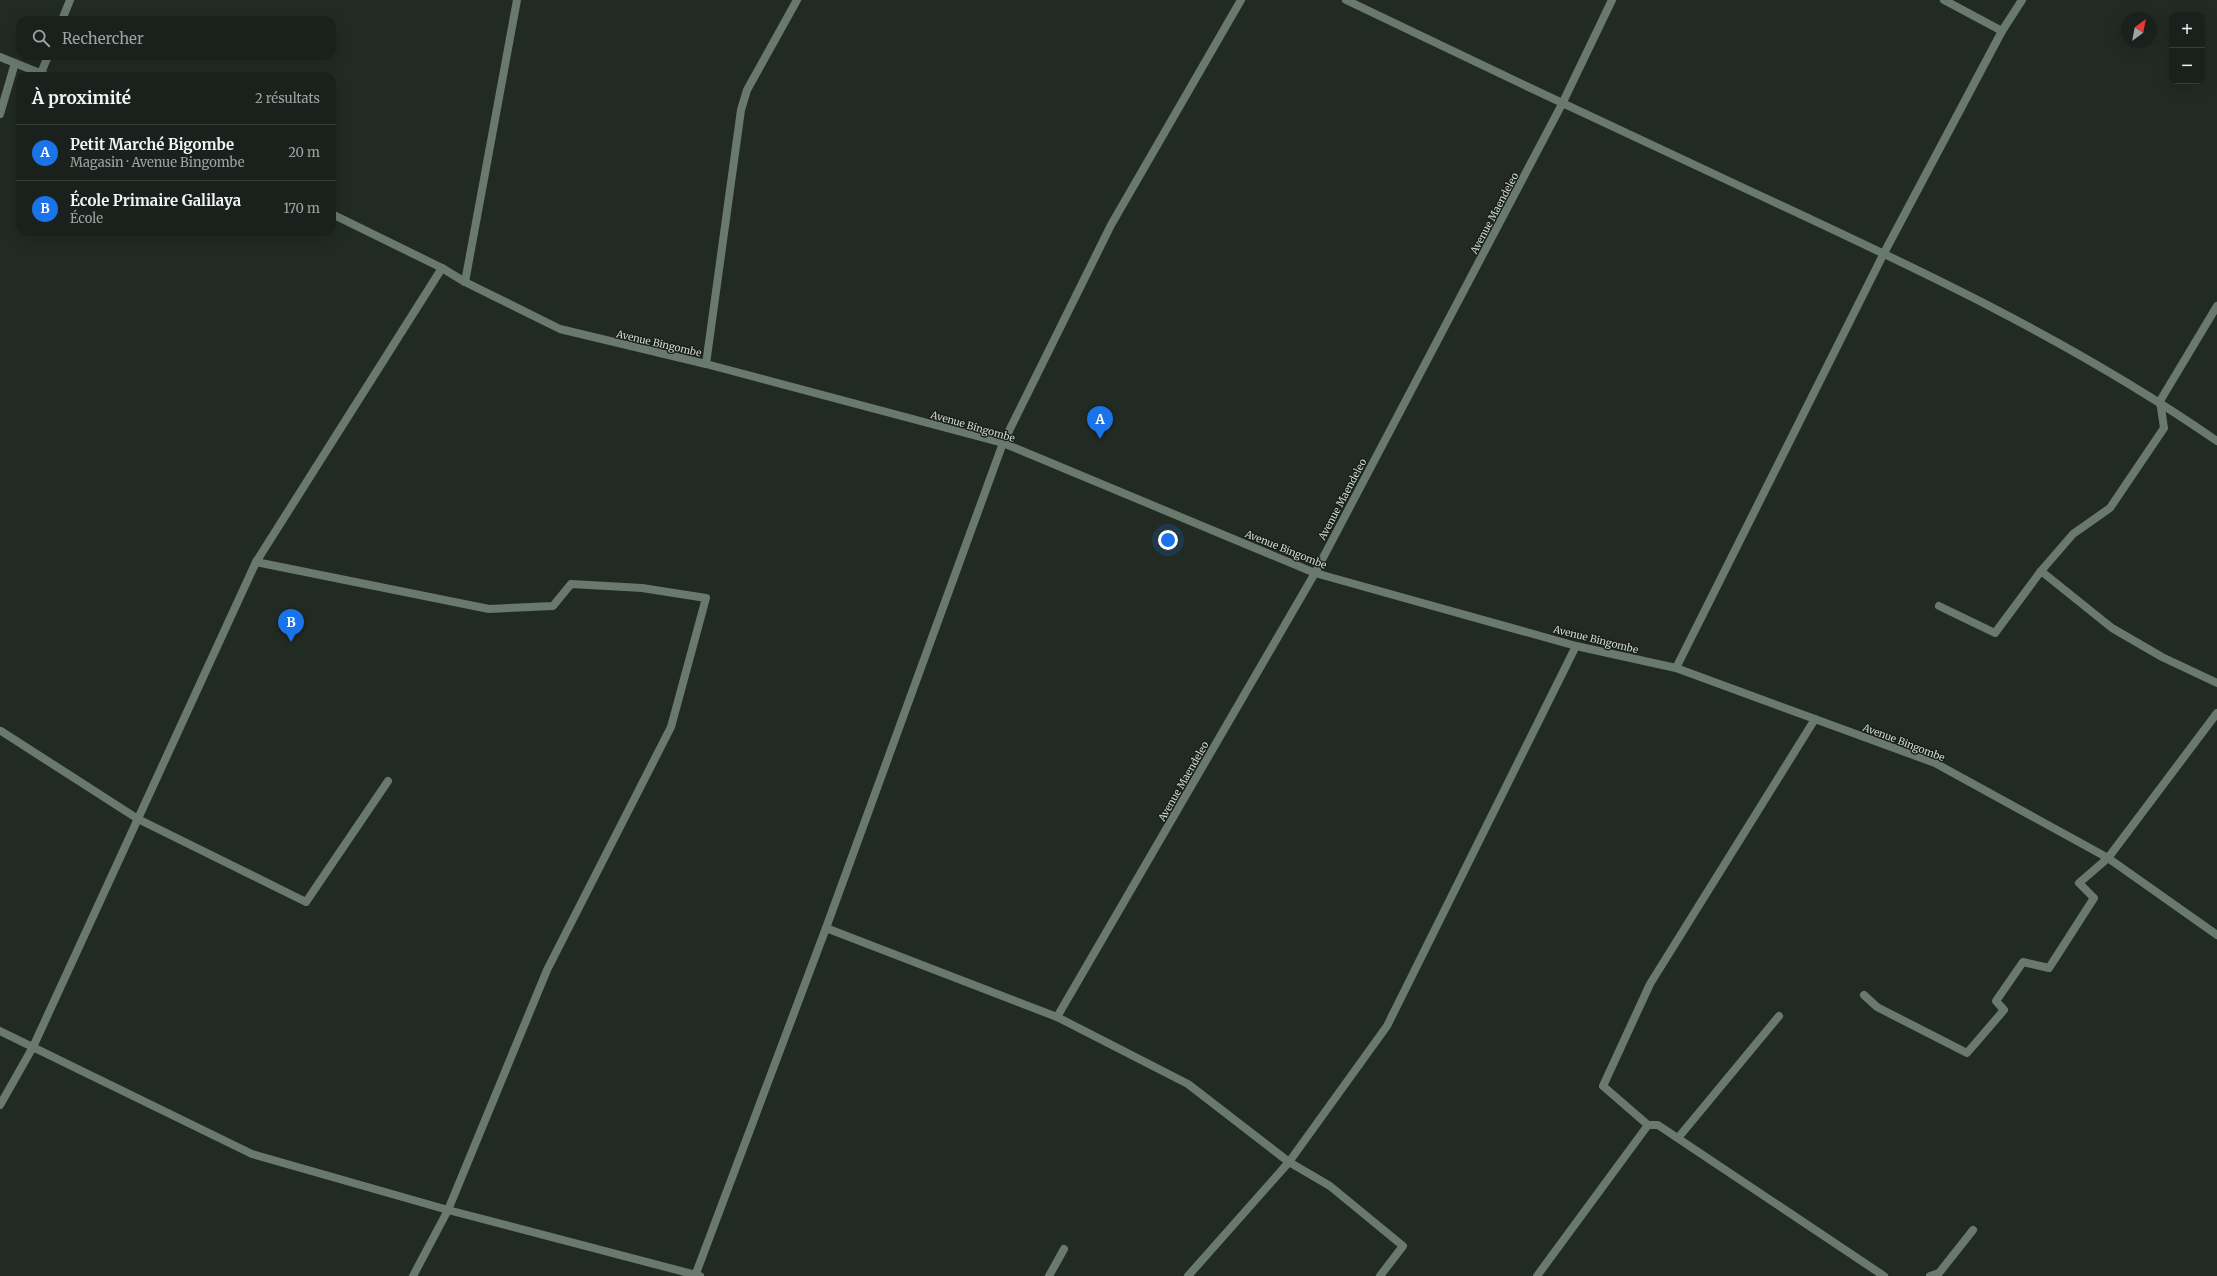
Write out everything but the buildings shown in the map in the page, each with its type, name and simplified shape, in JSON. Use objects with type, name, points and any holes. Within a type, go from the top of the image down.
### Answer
[{"type":"street","points":[[64,16],[70,0]]},
{"type":"street","points":[[465,282],[517,0]]},
{"type":"street","points":[[706,364],[741,110],[747,90],[797,0]]},
{"type":"street","points":[[0,1031],[252,1154],[448,1210],[698,1275],[1003,443],[1111,225],[1241,0]]},
{"type":"street","points":[[1346,0],[1562,104],[1884,253],[2019,320],[2160,401],[2217,441]]},
{"type":"street","name":"Avenue Maendeleo","points":[[1057,1017],[1315,573],[1562,104],[1612,0]]},
{"type":"street","points":[[1944,0],[2002,31]]},
{"type":"street","points":[[1676,668],[1884,253],[2002,31],[2022,0]]},
{"type":"street","points":[[0,57],[37,72]]},
{"type":"street","points":[[45,72],[47,60]]},
{"type":"street","points":[[0,114],[15,63]]},
{"type":"street","name":"Avenue Bingombe","points":[[336,216],[442,268],[465,282],[560,329],[706,364],[1003,443],[1315,573],[1576,646],[1676,668],[1934,763],[2108,858],[2217,934]]},
{"type":"street","points":[[0,1105],[33,1047],[256,562],[442,268]]},
{"type":"street","points":[[1939,606],[1995,633],[2041,571],[2073,534],[2110,508],[2164,428],[2160,401],[2217,306]]},
{"type":"street","points":[[256,562],[489,609],[553,606],[571,584],[642,588],[706,598],[671,728],[541,983],[448,1210],[413,1276]]},
{"type":"street","points":[[2041,571],[2112,628],[2162,657],[2217,683]]},
{"type":"street","points":[[1188,1276],[1289,1162],[1387,1026],[1576,646]]},
{"type":"street","points":[[1864,995],[1876,1006],[1967,1053],[2004,1010],[1996,1001],[2023,962],[2049,968],[2094,898],[2078,883],[2108,858],[2217,713]]},
{"type":"street","points":[[1815,719],[1650,984],[1603,1086],[1648,1126],[1658,1125],[1884,1276]]},
{"type":"street","points":[[1,731],[138,820],[306,902],[388,781]]},
{"type":"street","points":[[826,928],[1057,1017],[1188,1084],[1289,1162],[1330,1186],[1403,1246],[1380,1276]]},
{"type":"street","points":[[1678,1138],[1779,1016]]},
{"type":"street","points":[[1537,1276],[1648,1126]]},
{"type":"street","points":[[1930,1276],[1939,1273],[1973,1230]]},
{"type":"street","points":[[1049,1276],[1064,1248]]},
{"type":"place","name":"Petit Marché Bigombe","points":[[1100,439]]},
{"type":"place","name":"École Primaire Galilaya","points":[[291,642]]}]
